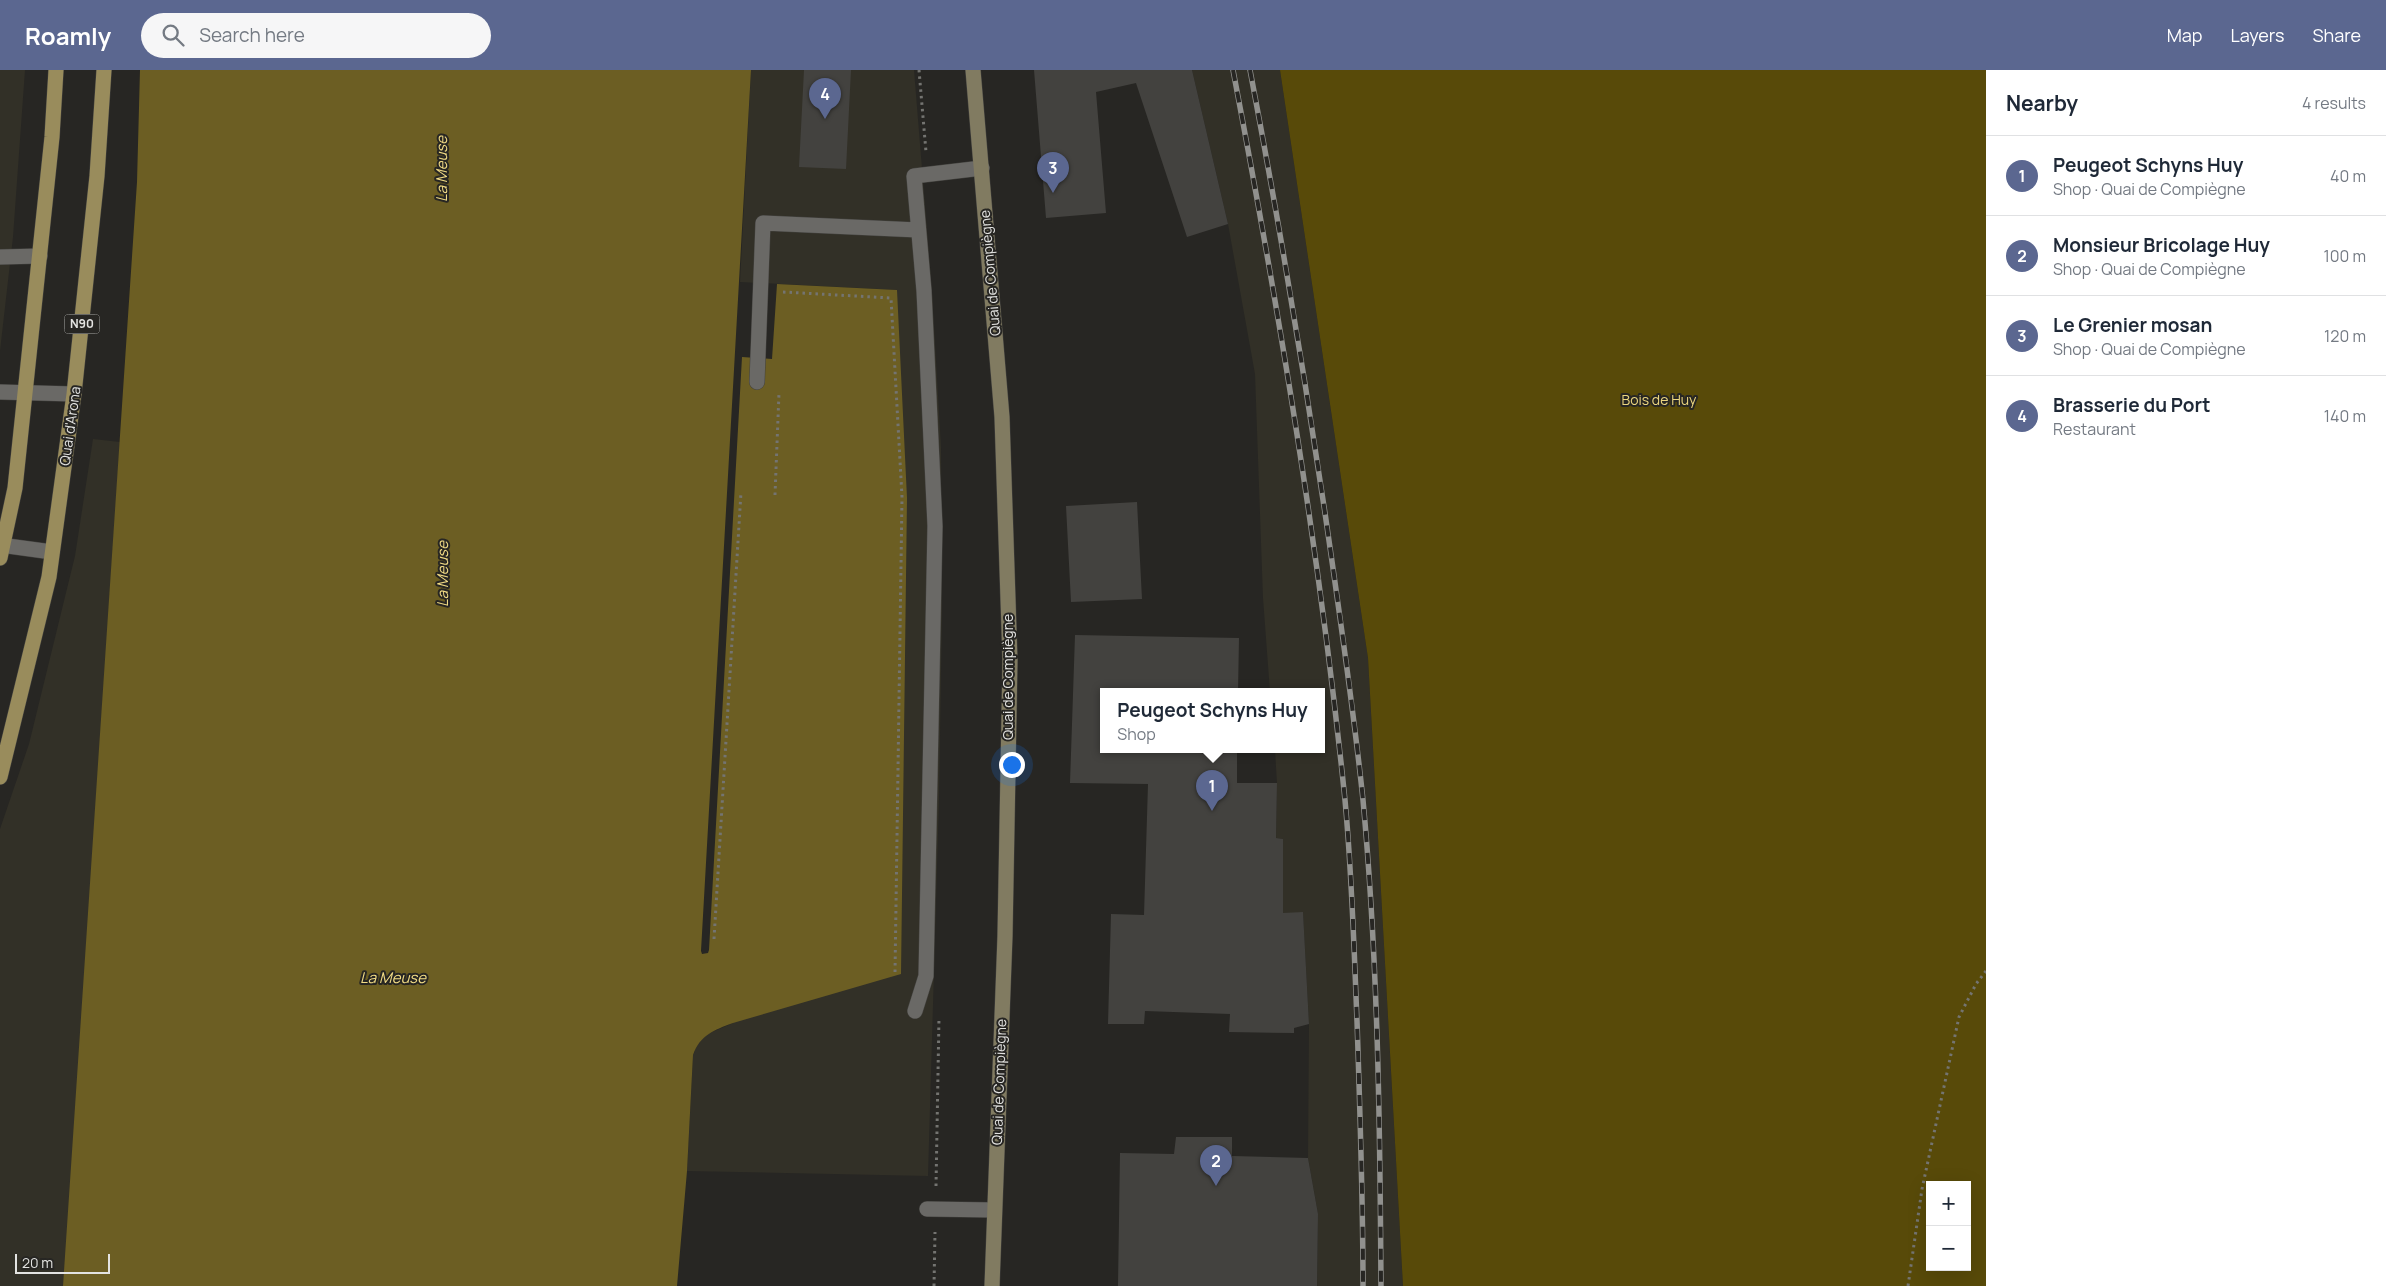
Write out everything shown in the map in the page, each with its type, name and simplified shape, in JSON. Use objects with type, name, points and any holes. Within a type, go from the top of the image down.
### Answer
[{"type":"main road","points":[[1,549],[15,488],[52,137],[56,70]]},
{"type":"main road","name":"Quai d'Arona","points":[[0,777],[49,577],[74,394],[97,176],[104,70]]},
{"type":"main road","name":"Quai de Compiègne","points":[[973,70],[1002,417],[1010,660],[1005,936],[992,1286]]},
{"type":"lane","points":[[915,1011],[926,976],[935,526],[930,398],[914,176],[982,168]]},
{"type":"lane","points":[[757,382],[764,223],[918,230]]},
{"type":"lane","points":[[0,257],[40,256]]},
{"type":"lane","points":[[0,392],[74,394]]},
{"type":"lane","points":[[1,549],[52,552]]},
{"type":"lane","points":[[928,1210],[994,1210]]},
{"type":"path","points":[[783,302],[783,292],[891,298],[902,497],[895,973]]},
{"type":"path","points":[[775,495],[779,389]]},
{"type":"path","points":[[714,939],[741,492]]},
{"type":"path","points":[[1908,1286],[1922,1189],[1959,1017],[1976,984],[1986,971]]},
{"type":"shaded area","points":[[0,70],[25,70],[13,237],[0,351]]},
{"type":"shaded area","points":[[751,70],[914,70],[932,292],[941,447],[942,608],[939,800],[928,1176],[687,1171],[693,1055],[697,1045],[705,1035],[733,1023],[897,290],[740,282]]},
{"type":"shaded area","points":[[1192,70],[1280,70],[1368,658],[1403,1286],[1317,1286],[1318,1214],[1308,1158],[1309,1024],[1303,913],[1283,913],[1283,839],[1276,838],[1277,783],[1275,753],[1325,753],[1325,688],[1270,688],[1263,598],[1255,374],[1228,224]]},
{"type":"shaded area","points":[[93,439],[120,442],[63,1286],[0,1286],[0,829],[29,744],[75,556]]},
{"type":"green space","name":"Bois de Huy","points":[[1280,70],[1986,70],[1986,1286],[1403,1286],[1368,658]]},
{"type":"water","name":"La Meuse","points":[[140,70],[751,70],[702,954],[708,953],[709,950],[742,357],[772,359],[777,284],[897,290],[907,498],[901,974],[733,1023],[708,1034],[696,1048],[693,1055],[687,1171],[677,1286],[63,1286],[137,182]]},
{"type":"building","points":[[804,70],[851,70],[846,169],[799,167]]},
{"type":"building","points":[[1034,70],[1192,70],[1228,224],[1187,237],[1136,83],[1096,92],[1106,213],[1046,218]]},
{"type":"building","points":[[1137,502],[1142,599],[1071,602],[1066,506]]},
{"type":"building","points":[[1075,635],[1239,638],[1238,688],[1100,688],[1100,753],[1237,753],[1237,783],[1277,783],[1276,838],[1283,839],[1283,913],[1303,912],[1309,1024],[1294,1028],[1294,1033],[1229,1032],[1230,1014],[1145,1011],[1144,1024],[1108,1024],[1111,914],[1144,915],[1148,784],[1070,783]]},
{"type":"building","points":[[1176,1137],[1232,1137],[1232,1156],[1308,1158],[1318,1214],[1317,1286],[1118,1286],[1120,1153],[1174,1154]]},
{"type":"railway","points":[[1233,70],[1282,342],[1311,525],[1345,800],[1357,1021],[1363,1286]]},
{"type":"railway","points":[[1250,70],[1317,458],[1346,656],[1363,800],[1375,982],[1379,1103],[1381,1286]]},
{"type":"place","name":"Brasserie du Port","points":[[825,119]]},
{"type":"place","name":"Le Grenier mosan","points":[[1053,193]]},
{"type":"place","name":"Peugeot Schyns Huy","points":[[1212,811]]},
{"type":"place","name":"Monsieur Bricolage Huy","points":[[1216,1186]]}]
